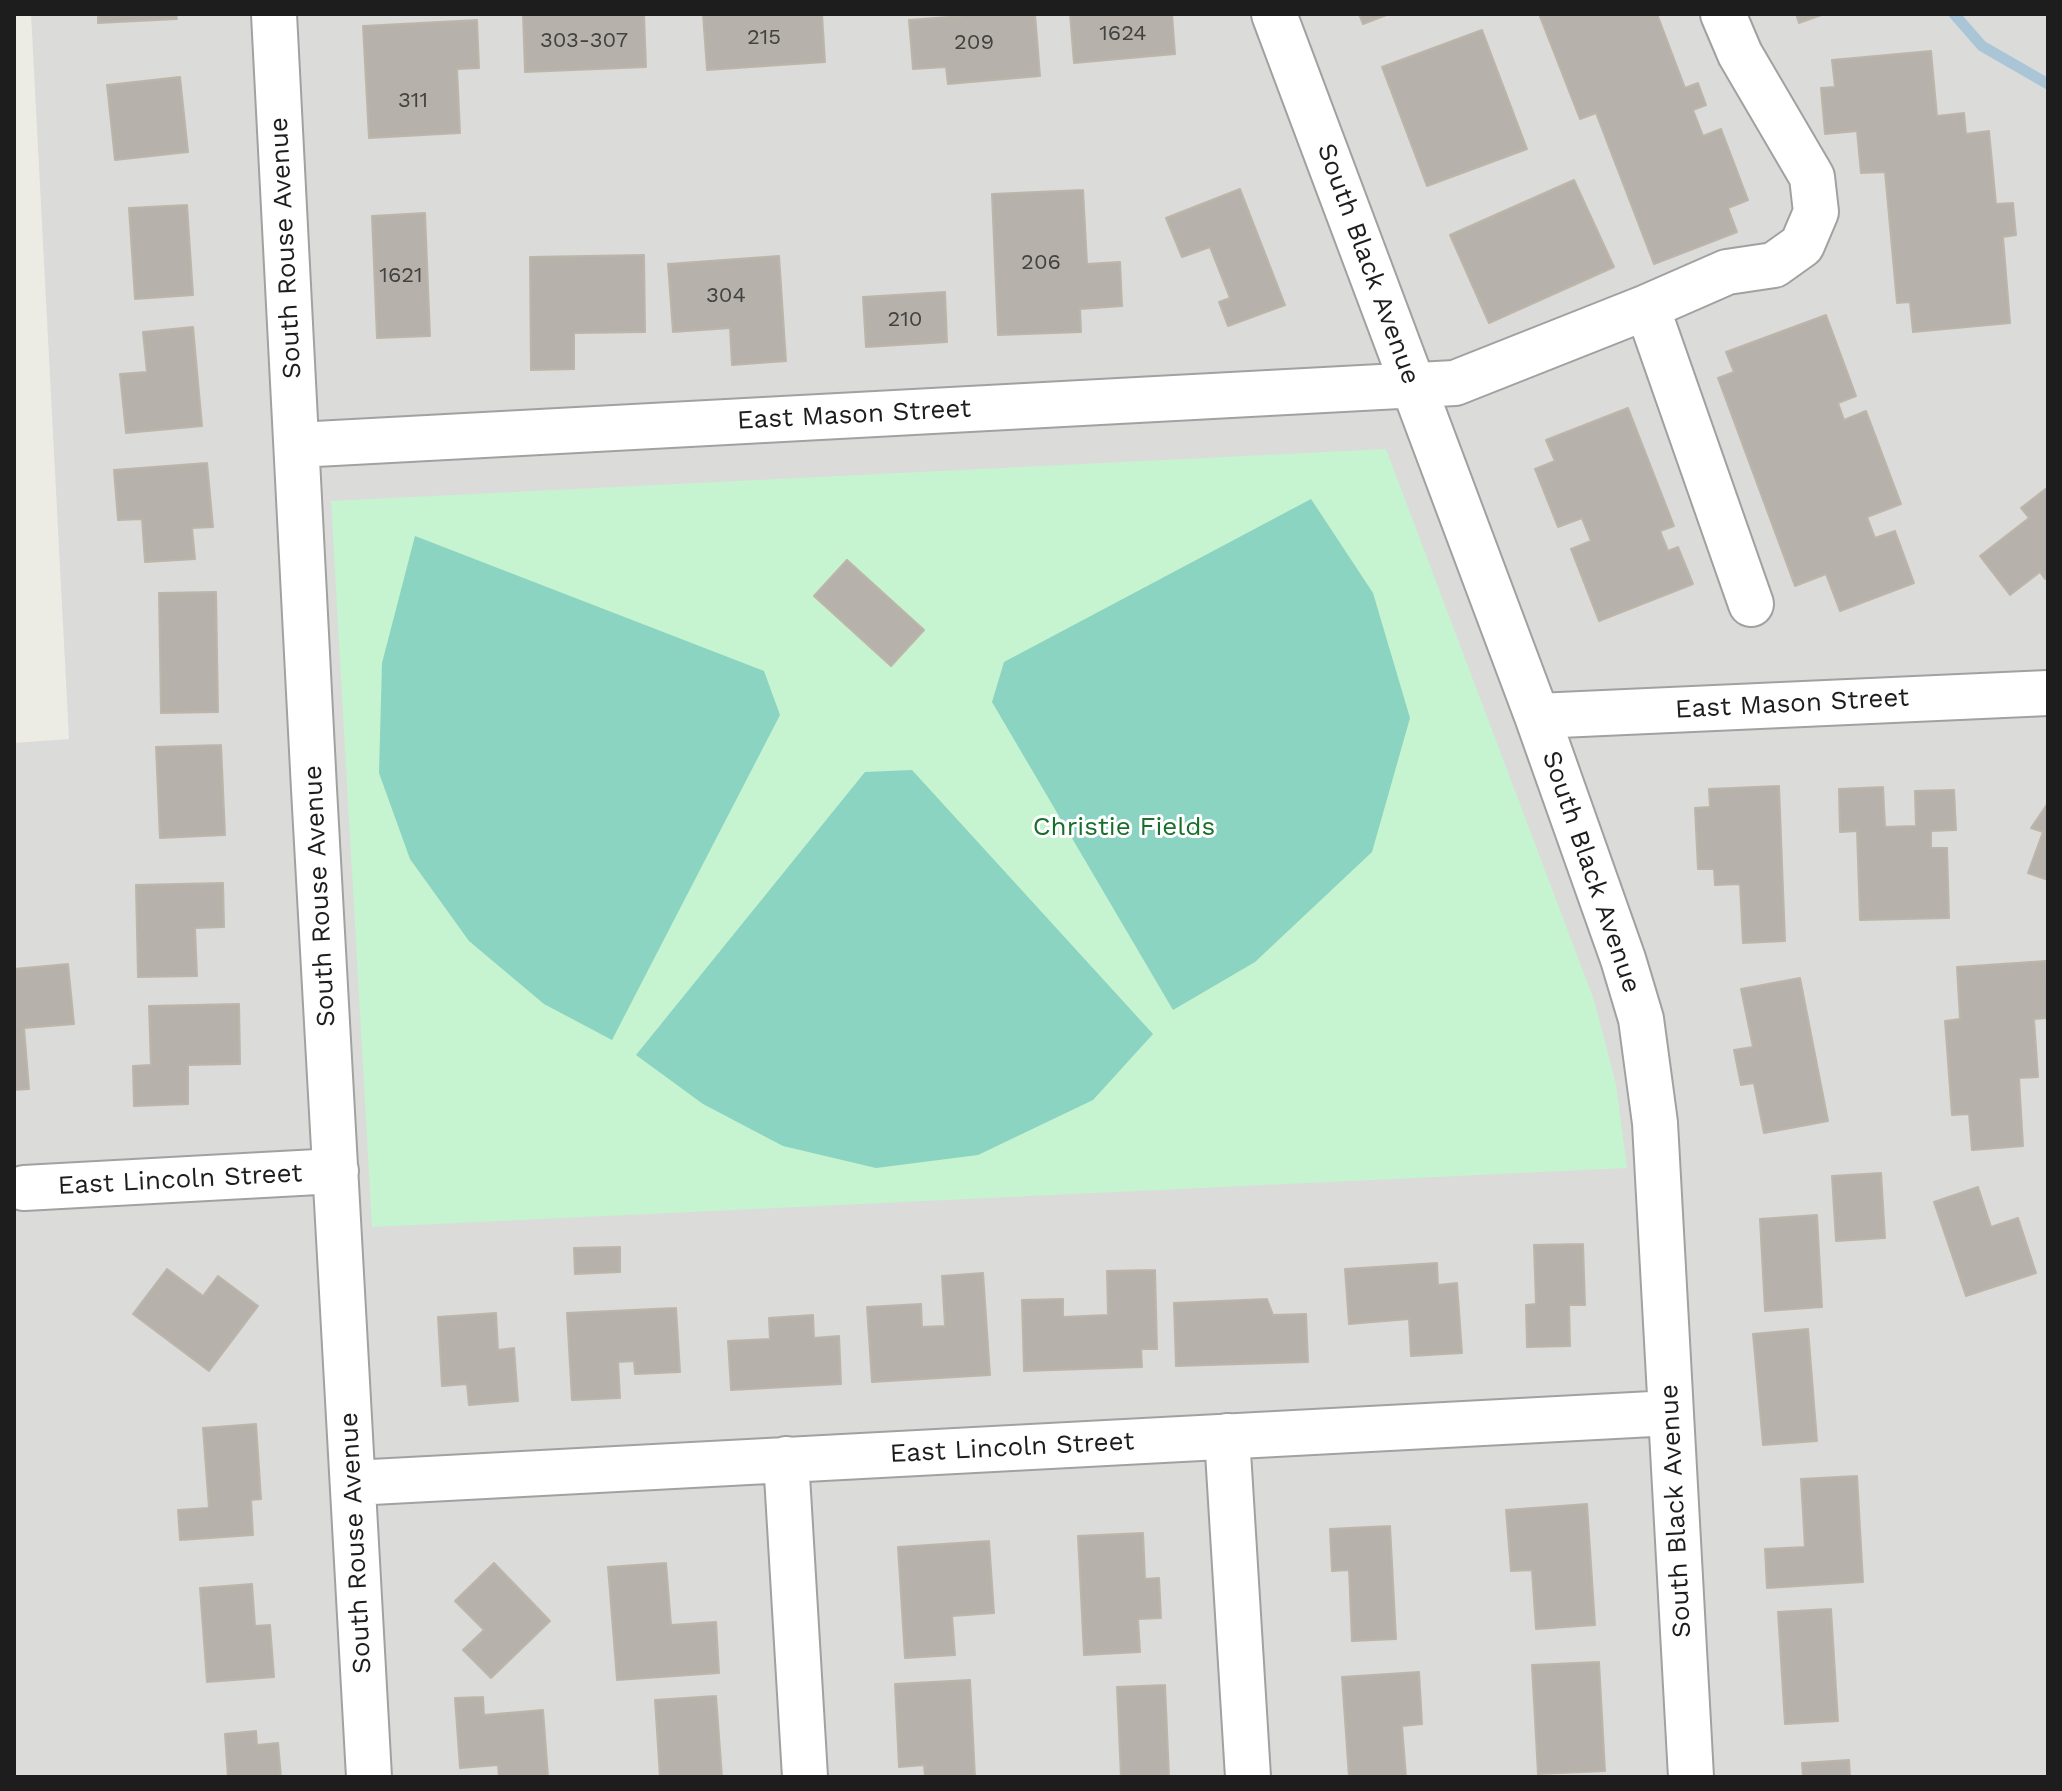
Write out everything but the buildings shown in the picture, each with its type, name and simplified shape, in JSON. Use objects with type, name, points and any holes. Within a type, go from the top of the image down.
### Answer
[{"type":"street","name":"South Rouse Avenue","points":[[274,14],[369,1777]]},
{"type":"street","name":"South Black Avenue","points":[[1274,14],[1537,716],[1623,959],[1641,1019],[1655,1123],[1691,1777]]},
{"type":"street","name":"East Mason Street","points":[[297,445],[1455,383],[1727,272],[1774,265],[1802,245],[1816,212],[1812,177],[1740,54],[1723,14]]},
{"type":"street","points":[[1647,307],[1751,604]]},
{"type":"street","name":"East Mason Street","points":[[1537,716],[2048,693]]},
{"type":"street","name":"East Lincoln Street","points":[[24,1188],[336,1171]]},
{"type":"street","name":"East Lincoln Street","points":[[353,1483],[1671,1413]]},
{"type":"street","points":[[1227,1436],[1248,1777]]},
{"type":"street","points":[[786,1459],[805,1777]]},
{"type":"shaded area","points":[[31,14],[2048,14],[2048,1777],[14,1777],[14,743],[69,739]]},
{"type":"green space","name":"Christie Fields","points":[[1386,449],[1594,1000],[1616,1084],[1627,1168],[372,1227],[331,501]]},
{"type":"green space","points":[[1311,499],[1373,593],[1410,718],[1372,852],[1255,962],[1173,1010],[992,702],[1004,662]]},
{"type":"green space","points":[[415,536],[764,671],[780,715],[612,1040],[544,1004],[469,941],[410,859],[379,773],[382,663]]},
{"type":"green space","points":[[912,770],[1153,1034],[1093,1100],[978,1155],[876,1168],[783,1146],[703,1104],[636,1055],[865,772]]},
{"type":"waterway","points":[[1954,14],[1982,46],[2048,84]]}]
